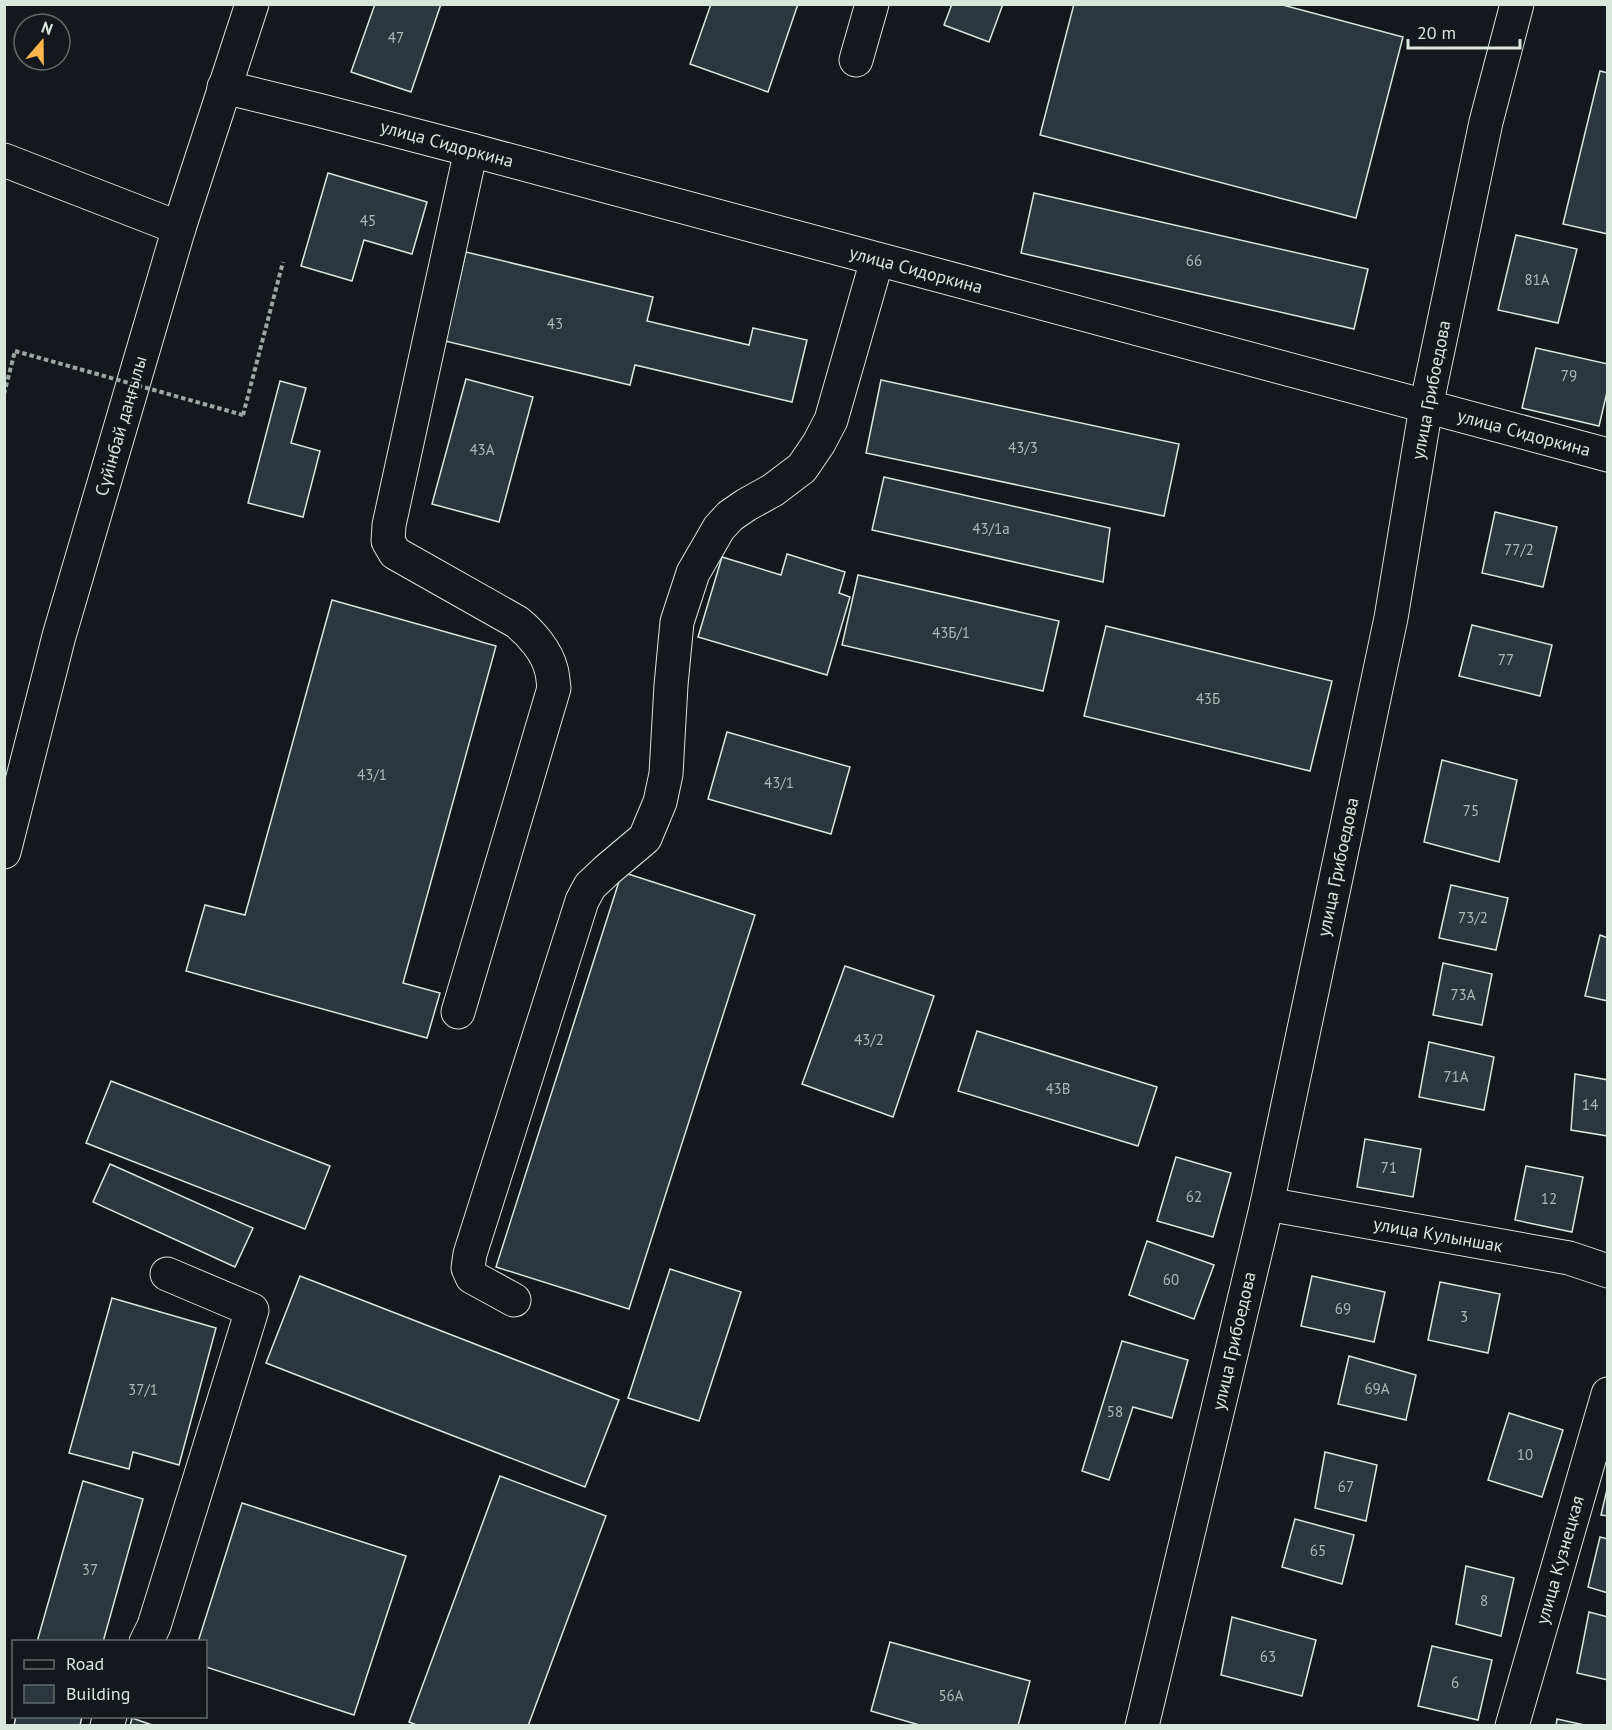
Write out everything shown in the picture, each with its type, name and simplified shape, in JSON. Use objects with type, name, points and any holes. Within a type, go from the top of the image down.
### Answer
[{"type":"street","name":"Сүйінбай даңғылы","points":[[4,852],[59,636],[179,228],[252,4]]},
{"type":"street","points":[[856,60],[872,4]]},
{"type":"street","name":"улица Грибоедова","points":[[1142,1725],[1267,1204],[1391,618],[1426,408],[1486,123],[1517,4]]},
{"type":"street","name":"улица Сидоркина","points":[[224,87],[471,150],[1608,455]]},
{"type":"street","points":[[458,1012],[554,688],[551,666],[537,642],[518,622],[395,553],[388,541],[389,525],[471,150]]},
{"type":"street","points":[[4,160],[179,228]]},
{"type":"street","points":[[514,1300],[472,1277],[468,1268],[470,1254],[582,901],[590,886],[598,878],[645,838],[660,802],[666,774],[677,622],[693,573],[719,528],[730,516],[773,490],[802,468],[819,443],[831,420],[878,260]]},
{"type":"street","name":"улица Кулыншак","points":[[1267,1204],[1569,1258],[1608,1271]]},
{"type":"street","points":[[147,1640],[154,1626],[252,1310],[167,1274]]},
{"type":"street","name":"улица Кузнецкая","points":[[1512,1725],[1608,1394]]},
{"type":"path","points":[[4,394],[15,351],[243,415],[284,262]]},
{"type":"building","points":[[375,4],[441,4],[411,92],[351,72]]},
{"type":"building","points":[[711,4],[798,4],[768,92],[690,64]]},
{"type":"building","points":[[952,4],[1003,4],[989,42],[944,25]]},
{"type":"building","points":[[1074,4],[1279,4],[1403,37],[1356,218],[1040,135]]},
{"type":"building","points":[[1600,71],[1608,73],[1608,234],[1563,224]]},
{"type":"building","points":[[328,173],[427,202],[412,254],[364,240],[352,281],[301,266]]},
{"type":"building","points":[[1034,193],[1368,269],[1354,329],[1021,253]]},
{"type":"building","points":[[1516,235],[1577,249],[1558,323],[1498,310]]},
{"type":"building","points":[[466,252],[653,297],[647,321],[749,345],[753,328],[807,340],[792,402],[635,365],[630,385],[445,341]]},
{"type":"building","points":[[1536,348],[1608,364],[1608,388],[1599,426],[1522,408]]},
{"type":"building","points":[[466,379],[533,397],[499,522],[432,504]]},
{"type":"building","points":[[881,380],[1179,444],[1164,516],[866,453]]},
{"type":"building","points":[[280,381],[306,388],[291,443],[320,451],[303,517],[248,503]]},
{"type":"building","points":[[884,477],[1110,528],[1103,582],[872,530]]},
{"type":"building","points":[[1495,512],[1557,527],[1543,587],[1482,573]]},
{"type":"building","points":[[787,554],[845,572],[839,593],[850,597],[827,675],[698,637],[722,557],[781,575]]},
{"type":"building","points":[[858,575],[1059,621],[1043,691],[842,645]]},
{"type":"building","points":[[332,600],[496,646],[403,983],[440,993],[427,1038],[186,971],[205,905],[245,915]]},
{"type":"building","points":[[1472,625],[1552,645],[1540,696],[1459,676]]},
{"type":"building","points":[[1106,626],[1332,681],[1310,771],[1084,716]]},
{"type":"building","points":[[727,732],[850,767],[831,834],[708,799]]},
{"type":"building","points":[[1442,760],[1517,780],[1499,862],[1424,842]]},
{"type":"building","points":[[622,872],[755,915],[629,1309],[496,1267]]},
{"type":"building","points":[[1451,885],[1508,898],[1496,950],[1439,938]]},
{"type":"building","points":[[1600,935],[1608,938],[1608,1001],[1585,996]]},
{"type":"building","points":[[1443,963],[1492,974],[1482,1025],[1433,1015]]},
{"type":"building","points":[[845,966],[934,996],[893,1117],[802,1084]]},
{"type":"building","points":[[977,1031],[1157,1087],[1138,1146],[958,1091]]},
{"type":"building","points":[[1429,1042],[1494,1057],[1484,1110],[1419,1097]]},
{"type":"building","points":[[1575,1074],[1608,1080],[1608,1136],[1571,1130]]},
{"type":"building","points":[[111,1081],[330,1166],[305,1229],[86,1143]]},
{"type":"building","points":[[1365,1139],[1421,1149],[1413,1197],[1357,1187]]},
{"type":"building","points":[[1176,1157],[1231,1173],[1213,1237],[1157,1221]]},
{"type":"building","points":[[110,1164],[253,1228],[235,1267],[93,1202]]},
{"type":"building","points":[[1526,1166],[1583,1177],[1572,1232],[1515,1220]]},
{"type":"building","points":[[1147,1241],[1214,1265],[1194,1319],[1129,1295]]},
{"type":"building","points":[[670,1269],[741,1292],[699,1421],[628,1398]]},
{"type":"building","points":[[300,1276],[619,1400],[585,1487],[266,1363]]},
{"type":"building","points":[[1312,1276],[1385,1292],[1374,1342],[1301,1326]]},
{"type":"building","points":[[1440,1282],[1500,1294],[1488,1353],[1428,1340]]},
{"type":"building","points":[[112,1298],[216,1328],[179,1465],[133,1452],[129,1469],[69,1453]]},
{"type":"building","points":[[1122,1341],[1188,1360],[1172,1418],[1133,1407],[1109,1480],[1082,1471]]},
{"type":"building","points":[[1349,1356],[1416,1375],[1406,1420],[1338,1404]]},
{"type":"building","points":[[1509,1413],[1563,1430],[1542,1497],[1488,1480]]},
{"type":"building","points":[[1325,1452],[1377,1465],[1366,1521],[1315,1508]]},
{"type":"building","points":[[500,1476],[606,1516],[528,1726],[419,1726],[409,1722]]},
{"type":"building","points":[[83,1481],[143,1499],[104,1640],[38,1640]]},
{"type":"building","points":[[1608,1485],[1608,1516],[1601,1515]]},
{"type":"building","points":[[242,1503],[406,1556],[354,1715],[207,1667],[207,1640],[199,1640]]},
{"type":"building","points":[[1295,1519],[1354,1535],[1342,1584],[1282,1567]]},
{"type":"building","points":[[1600,1537],[1608,1539],[1608,1593],[1588,1587]]},
{"type":"building","points":[[1466,1566],[1514,1578],[1501,1636],[1456,1624]]},
{"type":"building","points":[[1589,1612],[1608,1617],[1608,1680],[1577,1673]]},
{"type":"building","points":[[1232,1617],[1316,1640],[1302,1696],[1221,1675]]},
{"type":"building","points":[[890,1642],[1030,1681],[1018,1726],[923,1726],[871,1711]]},
{"type":"building","points":[[1432,1646],[1492,1660],[1478,1720],[1418,1706]]},
{"type":"building","points":[[16,1718],[82,1718],[80,1726],[14,1726]]},
{"type":"building","points":[[132,1718],[155,1726],[130,1726]]},
{"type":"building","points":[[1557,1719],[1589,1726],[1556,1726]]}]
